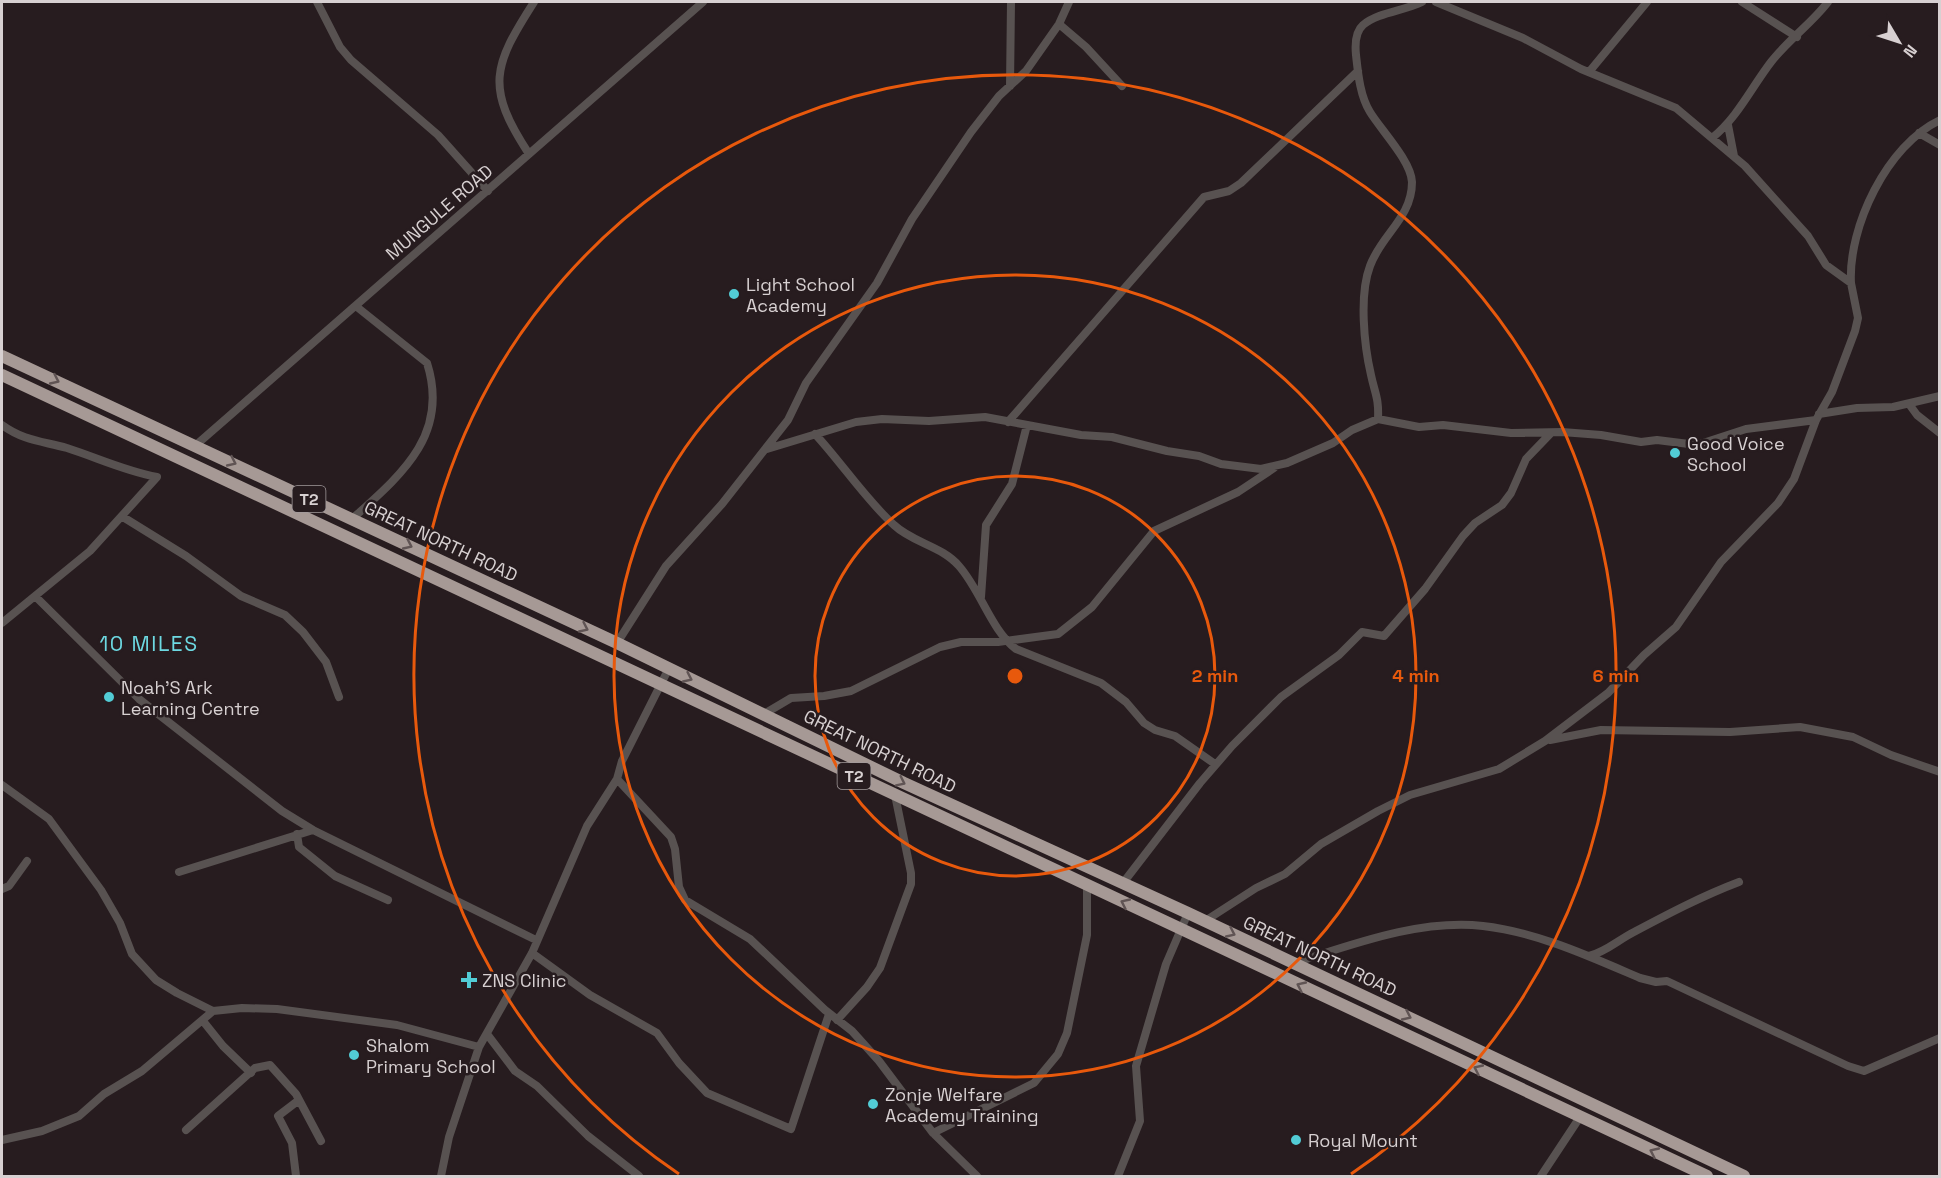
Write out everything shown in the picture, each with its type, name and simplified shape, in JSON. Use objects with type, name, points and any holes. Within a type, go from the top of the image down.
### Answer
[{"type":"highway","name":"GREAT NORTH ROAD","points":[[2,356],[669,668],[903,783],[1188,913],[1744,1176]]},
{"type":"highway","name":"GREAT NORTH ROAD","points":[[2,375],[1707,1176]]},
{"type":"street","points":[[317,2],[333,34],[351,60],[438,135],[488,191]]},
{"type":"street","points":[[529,154],[506,114],[500,90],[504,52],[534,2]]},
{"type":"street","name":"MUNGULE ROAD","points":[[196,445],[703,2]]},
{"type":"street","points":[[1010,86],[1011,2]]},
{"type":"street","points":[[616,643],[666,566],[767,449],[788,420],[806,383],[877,283],[912,219],[971,132],[1010,86],[1026,71],[1059,24],[1069,2]]},
{"type":"street","points":[[1378,419],[1379,398],[1371,377],[1365,339],[1368,274],[1370,266],[1403,217],[1411,200],[1412,179],[1405,163],[1369,111],[1358,72],[1356,36],[1360,28],[1384,15],[1422,2]]},
{"type":"street","points":[[1436,2],[1523,38],[1589,72],[1665,102],[1734,156],[1808,236],[1826,265],[1851,283]]},
{"type":"street","points":[[1589,72],[1647,2]]},
{"type":"street","points":[[1742,2],[1797,37]]},
{"type":"street","points":[[1712,138],[1728,125],[1772,61],[1828,2]]},
{"type":"street","points":[[1059,24],[1086,47],[1122,86]]},
{"type":"street","points":[[1008,422],[1204,197],[1229,191],[1241,183],[1358,72]]},
{"type":"street","points":[[1204,921],[1256,888],[1285,874],[1321,844],[1378,811],[1410,795],[1498,769],[1545,741],[1608,693],[1644,655],[1676,627],[1721,562],[1778,503],[1798,470],[1817,417],[1832,392],[1855,331],[1858,318],[1850,266],[1869,202],[1894,158],[1919,133],[1940,120]]},
{"type":"street","points":[[1728,125],[1734,156]]},
{"type":"street","points":[[1919,133],[1940,145]]},
{"type":"street","points":[[352,519],[409,465],[423,446],[429,430],[431,410],[430,374],[426,363],[357,306]]},
{"type":"street","points":[[764,714],[791,698],[832,696],[851,691],[940,647],[961,642],[1046,637],[1066,629],[1092,607],[1154,531],[1245,488],[1275,468],[1333,444],[1352,429],[1378,419],[1419,427],[1443,425],[1512,433],[1601,435],[1641,442],[1678,441],[1697,445],[1746,429],[1908,404],[1940,396]]},
{"type":"street","points":[[1908,404],[1917,415],[1940,433]]},
{"type":"street","points":[[767,449],[856,422],[882,419],[929,421],[985,417],[1081,435],[1112,437],[1167,451],[1199,456],[1240,468],[1275,468]]},
{"type":"street","points":[[2,425],[18,437],[66,448],[132,472],[157,477],[90,551],[2,623]]},
{"type":"street","points":[[981,598],[987,525],[1012,484],[1027,425]]},
{"type":"street","points":[[1123,883],[1215,764],[1281,697],[1339,655],[1357,636],[1368,632],[1384,636],[1425,589],[1475,523],[1502,505],[1526,459],[1551,433]]},
{"type":"street","points":[[816,434],[895,526],[948,555],[968,577],[1005,640],[1016,649],[1087,676],[1106,687],[1126,702],[1144,723],[1155,730],[1175,736],[1215,764]]},
{"type":"street","points":[[123,517],[193,560],[241,596],[285,615],[303,632],[326,662],[339,697]]},
{"type":"street","points":[[34,596],[140,699],[282,811],[313,830],[536,940]]},
{"type":"street","points":[[441,1176],[449,1137],[479,1047],[532,953],[587,826],[617,779],[622,761],[669,668]]},
{"type":"street","points":[[1545,741],[1601,730],[1730,732],[1800,727],[1853,737],[1891,756],[1940,772]]},
{"type":"street","points":[[617,779],[671,837],[675,849],[679,887],[685,900],[750,939],[829,1014],[867,1046],[933,1133],[977,1176]]},
{"type":"street","points":[[2,785],[44,813],[101,890],[120,923],[132,954],[144,968],[168,988],[213,1011],[242,1008],[277,1010],[386,1023],[438,1034],[479,1047]]},
{"type":"street","points":[[837,1020],[867,987],[880,968],[911,884],[911,873],[895,795]]},
{"type":"street","points":[[179,872],[313,830]]},
{"type":"street","points":[[297,834],[299,847],[327,870],[388,900]]},
{"type":"street","points":[[2,889],[9,886],[27,861]]},
{"type":"street","points":[[1587,956],[1598,954],[1631,933],[1711,892],[1738,882]]},
{"type":"street","points":[[933,1133],[1034,1083],[1058,1054],[1067,1033],[1087,935],[1087,885]]},
{"type":"street","points":[[1118,1176],[1140,1121],[1136,1066],[1166,964],[1188,913]]},
{"type":"street","points":[[1294,963],[1376,938],[1429,927],[1457,925],[1504,929],[1587,956],[1640,978],[1656,982],[1667,981],[1848,1066],[1864,1071],[1940,1038]]},
{"type":"street","points":[[532,953],[590,995],[657,1033],[679,1063],[707,1094],[791,1129],[829,1014]]},
{"type":"street","points":[[2,1140],[42,1131],[79,1116],[104,1094],[142,1071],[213,1011]]},
{"type":"street","points":[[203,1020],[224,1046],[251,1073]]},
{"type":"street","points":[[487,1034],[515,1071],[537,1086],[588,1136],[639,1176]]},
{"type":"street","points":[[186,1130],[255,1068],[270,1065],[298,1100],[321,1141]]},
{"type":"street","points":[[296,1176],[292,1143],[278,1116],[298,1100]]},
{"type":"street","points":[[1541,1176],[1580,1117]]},
{"type":"place","name":"Light School Academy","points":[[734,294]]},
{"type":"place","name":"Good Voice School","points":[[1675,453]]},
{"type":"place","name":"Noah'S Ark Learning Centre","points":[[109,697]]},
{"type":"place","name":"ZNS Clinic","points":[[469,980]]},
{"type":"place","name":"Shalom Primary School","points":[[354,1055]]},
{"type":"place","name":"Zonje Welfare Academy Training","points":[[873,1104]]},
{"type":"place","name":"Royal Mount","points":[[1296,1140]]},
{"type":"district","name":"10 MILES","points":[[149,643]]}]
